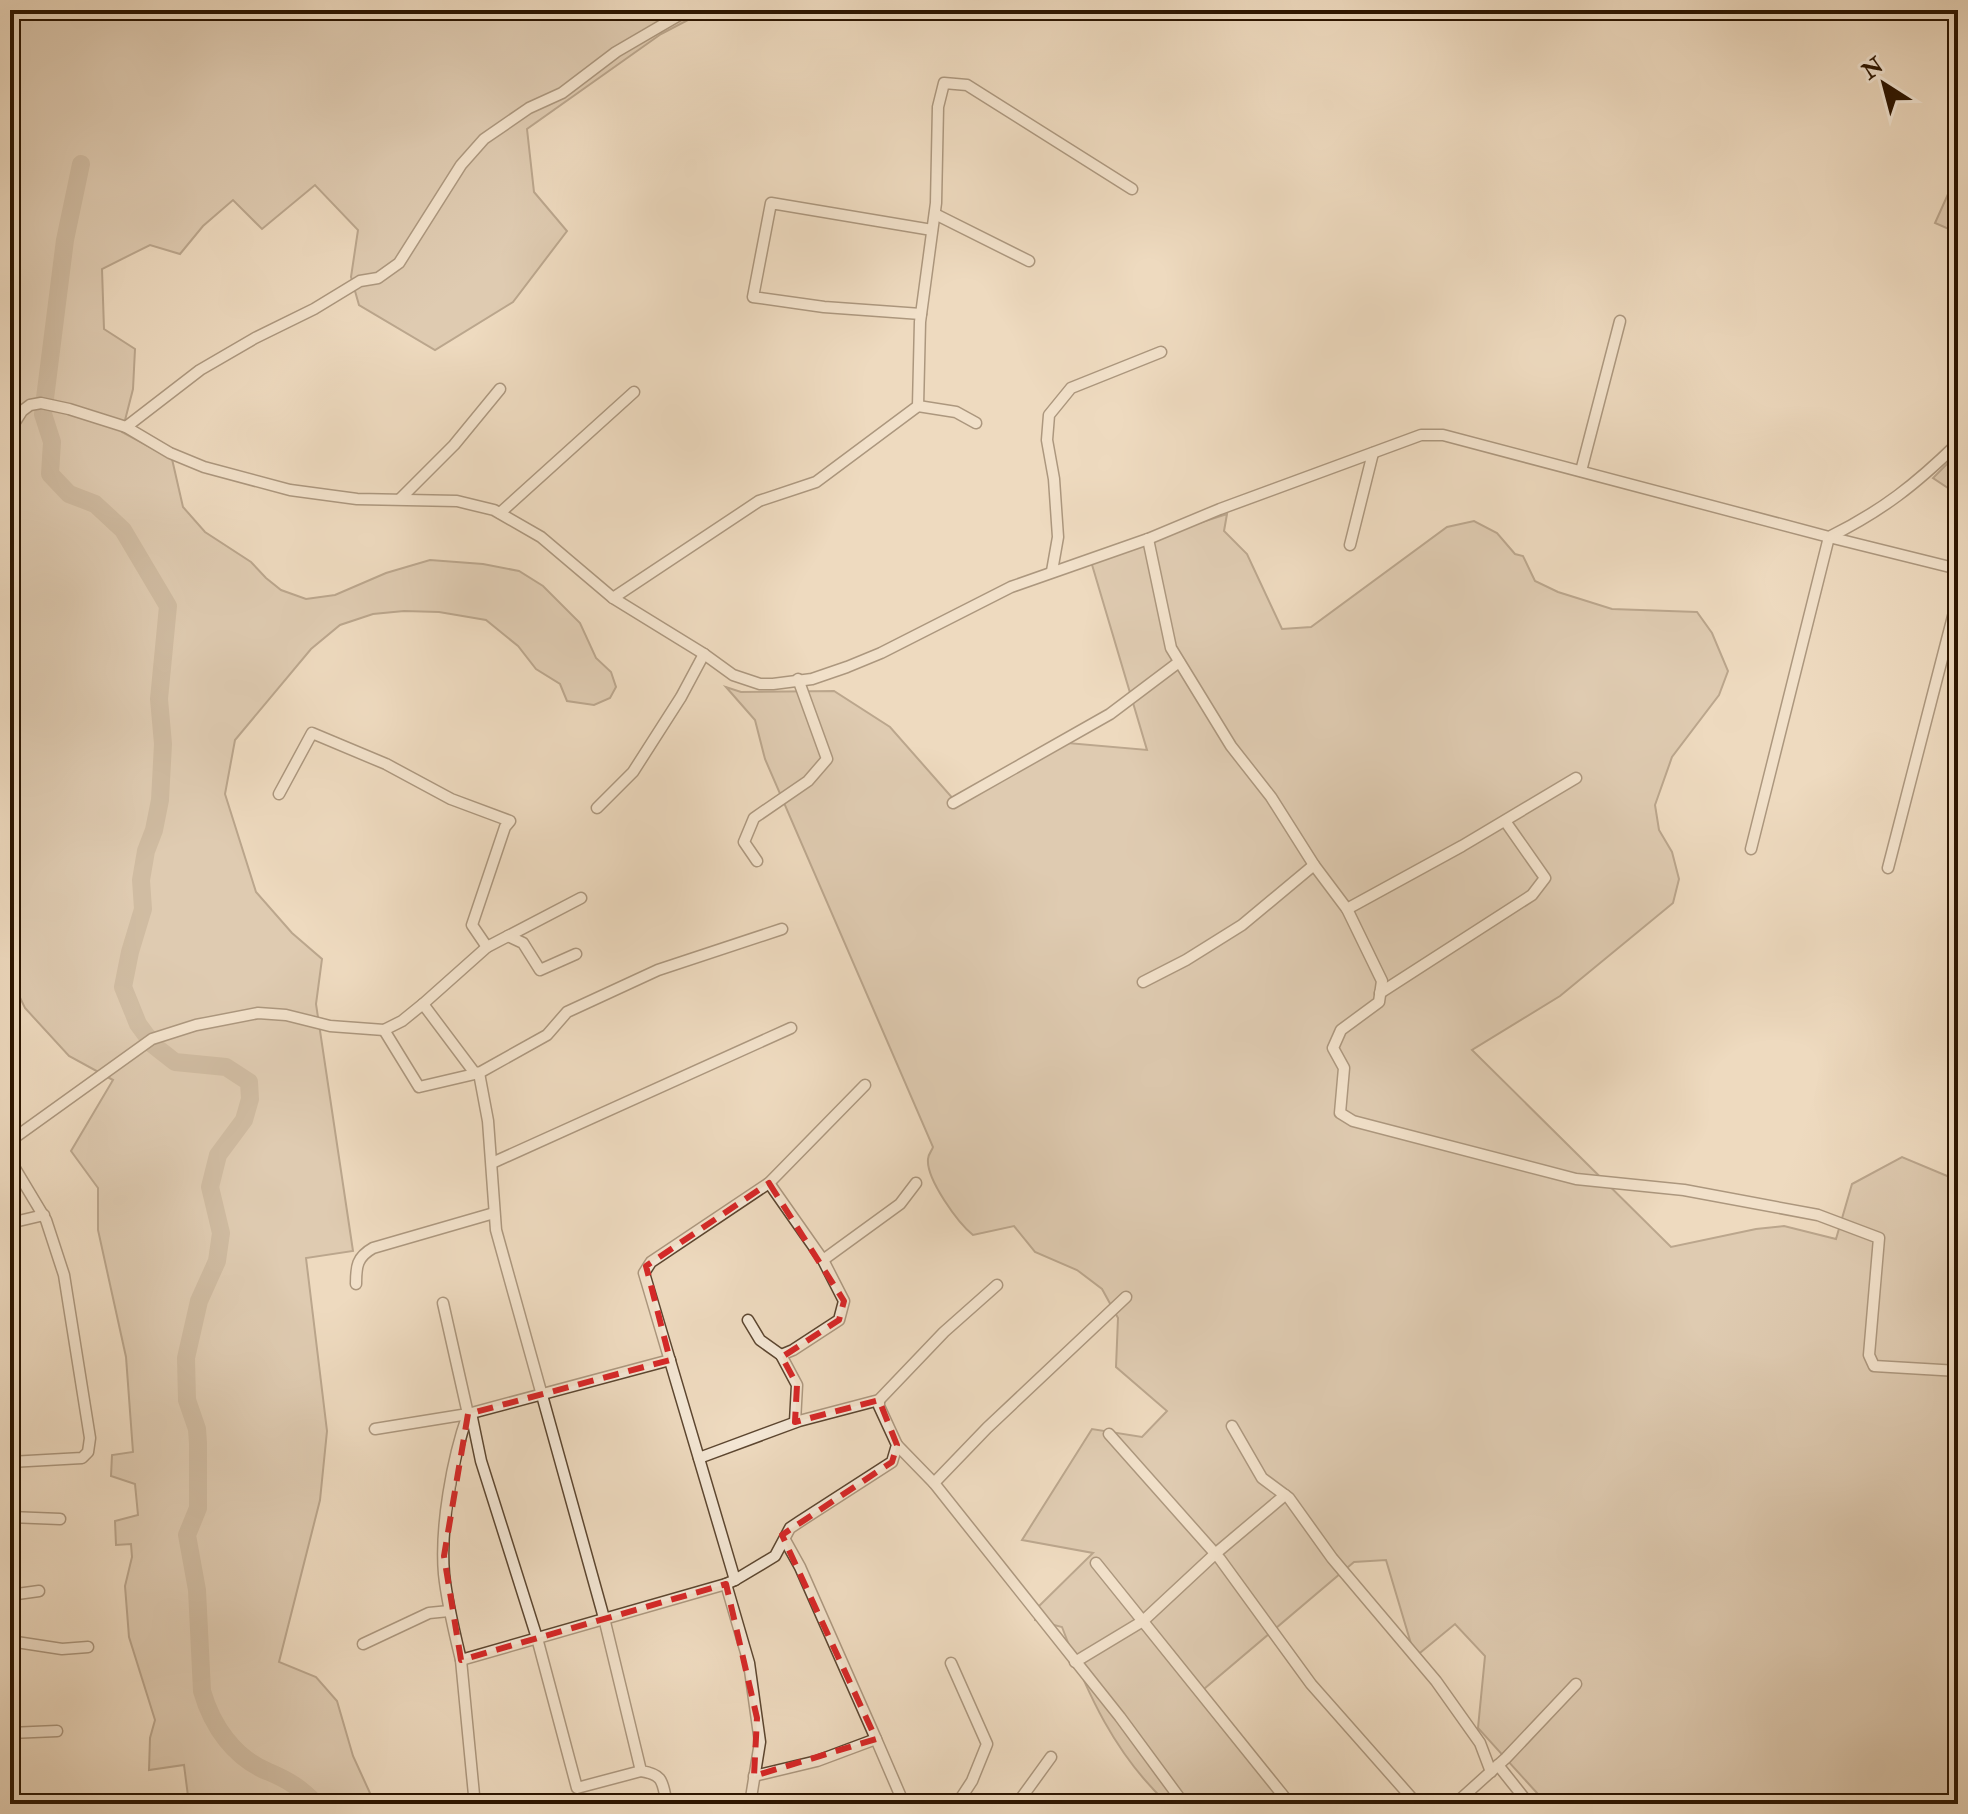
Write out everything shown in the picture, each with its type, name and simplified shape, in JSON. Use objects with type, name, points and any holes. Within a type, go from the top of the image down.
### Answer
[{"type":"street","points":[[126,427],[200,370],[360,281],[378,278],[399,263],[461,165],[484,139],[529,108],[562,93],[616,52],[688,10]]},
{"type":"street","points":[[1944,10],[1958,18]]},
{"type":"street","points":[[918,406],[921,314],[935,214],[938,107],[944,83],[967,85],[1132,189]]},
{"type":"street","points":[[921,314],[824,307],[753,297],[771,203],[932,230]]},
{"type":"street","points":[[935,214],[1029,261]]},
{"type":"street","points":[[1581,471],[1620,321]]},
{"type":"street","points":[[1052,571],[1058,537],[1054,479],[1047,440],[1049,415],[1071,388],[1161,352]]},
{"type":"street","points":[[400,499],[454,445],[500,389]]},
{"type":"street","points":[[500,513],[634,392]]},
{"type":"street","points":[[10,430],[22,411],[30,405],[41,403],[126,427],[170,453],[241,478],[314,494],[357,499],[457,501],[500,513],[541,537],[613,598],[733,675],[760,684],[786,684],[798,679],[812,679],[870,658],[1011,587],[1148,539],[1421,435],[1443,435],[1958,569]]},
{"type":"street","points":[[613,598],[759,501],[816,482],[918,406],[956,412],[976,423]]},
{"type":"street","points":[[1751,849],[1829,537],[1868,518],[1918,482],[1958,443]]},
{"type":"street","points":[[1350,545],[1373,453]]},
{"type":"street","points":[[1148,539],[1171,648],[1231,746],[1271,797],[1314,865],[1347,909],[1382,981],[1379,1002],[1341,1030],[1333,1048],[1344,1068],[1340,1113],[1353,1121],[1576,1179],[1684,1190],[1818,1215],[1879,1238],[1869,1355],[1874,1366],[1958,1371]]},
{"type":"street","points":[[1888,868],[1958,597]]},
{"type":"street","points":[[597,808],[633,772],[681,697],[704,654]]},
{"type":"street","points":[[953,803],[1110,714],[1179,662]]},
{"type":"street","points":[[757,861],[744,842],[754,818],[808,781],[827,759],[798,679]]},
{"type":"street","points":[[279,794],[312,733],[386,764],[451,799],[510,821],[505,827],[472,925],[487,947]]},
{"type":"street","points":[[1347,909],[1576,778]]},
{"type":"street","points":[[1380,993],[1532,895],[1545,878],[1505,821]]},
{"type":"street","points":[[1143,982],[1242,925],[1314,865]]},
{"type":"street","points":[[10,1141],[152,1039],[196,1025],[258,1013],[286,1015],[343,1028],[384,1030],[402,1021],[487,947],[581,898]]},
{"type":"street","points":[[384,1030],[419,1087],[479,1073],[547,1035],[567,1012],[658,970],[782,929]]},
{"type":"street","points":[[508,936],[523,943],[540,970],[576,954]]},
{"type":"street","points":[[423,1004],[474,1072],[479,1073]]},
{"type":"street","points":[[492,1163],[791,1028]]},
{"type":"street","points":[[479,1073],[488,1121],[496,1230],[604,1618],[641,1771]]},
{"type":"street","points":[[750,1804],[760,1749],[749,1663],[699,1458],[644,1273],[646,1266],[769,1183],[865,1085]]},
{"type":"street","points":[[10,1160],[44,1215],[64,1275],[82,1380],[89,1444],[88,1452],[82,1458],[10,1462]]},
{"type":"street","points":[[769,1183],[823,1260],[844,1301],[839,1320],[781,1355]]},
{"type":"street","points":[[823,1260],[900,1204],[916,1183]]},
{"type":"street","points":[[356,1284],[356,1264],[373,1248],[494,1213]]},
{"type":"street","points":[[10,1223],[44,1215]]},
{"type":"street","points":[[699,1458],[795,1422],[879,1400],[944,1332],[997,1285]]},
{"type":"street","points":[[934,1483],[987,1428],[1126,1297]]},
{"type":"street","points":[[443,1303],[481,1461],[537,1638],[577,1789],[641,1771],[660,1778],[667,1804]]},
{"type":"street","points":[[748,1320],[760,1340],[781,1355],[797,1385],[795,1422]]},
{"type":"street","points":[[375,1429],[469,1414],[670,1360]]},
{"type":"street","points":[[879,1400],[897,1445],[934,1483],[1120,1717],[1184,1804]]},
{"type":"street","points":[[469,1414],[461,1433],[448,1505],[444,1572],[449,1611],[461,1660],[474,1795],[479,1804]]},
{"type":"street","points":[[1232,1426],[1262,1478],[1285,1495],[1332,1558],[1436,1681],[1494,1768],[1529,1804]]},
{"type":"street","points":[[1109,1434],[1215,1554],[1311,1684],[1417,1804]]},
{"type":"street","points":[[461,1660],[731,1582],[775,1556],[790,1528],[892,1462],[897,1445]]},
{"type":"street","points":[[1075,1662],[1143,1621],[1285,1495]]},
{"type":"street","points":[[10,1517],[60,1519]]},
{"type":"street","points":[[785,1540],[800,1567],[904,1804]]},
{"type":"street","points":[[1096,1563],[1290,1804]]},
{"type":"street","points":[[10,1595],[39,1591]]},
{"type":"street","points":[[363,1644],[429,1613],[449,1611]]},
{"type":"street","points":[[10,1641],[62,1649],[88,1647]]},
{"type":"street","points":[[951,1663],[987,1744],[972,1781],[957,1804]]},
{"type":"street","points":[[1455,1804],[1576,1684]]},
{"type":"street","points":[[10,1733],[57,1731]]},
{"type":"street","points":[[754,1776],[817,1761],[876,1739]]},
{"type":"street","points":[[1017,1804],[1051,1757]]},
{"type":"highlighted area","points":[[769,1183],[844,1301],[839,1320],[782,1357],[797,1385],[795,1422],[879,1400],[897,1445],[892,1462],[782,1535],[876,1739],[754,1776],[757,1718],[726,1584],[461,1660],[444,1556],[468,1414],[670,1360],[646,1266]]},
{"type":"shaded area","points":[[10,10],[707,10],[661,34],[527,129],[534,192],[567,231],[513,302],[435,350],[359,305],[351,277],[358,230],[315,185],[262,229],[233,200],[203,226],[180,254],[150,245],[102,269],[104,329],[135,349],[133,389],[122,432],[172,459],[183,507],[205,532],[251,562],[281,590],[306,599],[335,595],[386,573],[430,560],[483,564],[519,571],[543,586],[580,623],[596,658],[611,672],[616,687],[610,698],[594,705],[567,701],[560,684],[536,669],[518,646],[486,620],[439,612],[373,614],[340,625],[311,649],[235,740],[225,794],[256,892],[292,933],[322,959],[316,1004],[353,1251],[306,1258],[327,1431],[320,1500],[279,1662],[316,1677],[337,1701],[353,1756],[375,1804],[189,1804],[184,1765],[149,1770],[150,1738],[155,1720],[129,1637],[125,1586],[132,1557],[131,1544],[116,1545],[115,1521],[138,1515],[135,1484],[111,1476],[112,1455],[133,1452],[126,1357],[98,1230],[98,1188],[71,1151],[113,1080],[69,1056],[25,1008],[10,977]]},
{"type":"shaded area","points":[[1958,172],[1958,233],[1935,223]]},
{"type":"shaded area","points":[[1958,453],[1958,492],[1954,492],[1933,478]]},
{"type":"shaded area","points":[[1227,514],[1224,531],[1247,554],[1282,629],[1311,627],[1447,527],[1474,521],[1497,533],[1515,554],[1523,556],[1535,581],[1558,592],[1612,609],[1697,612],[1712,633],[1728,671],[1719,695],[1672,757],[1655,805],[1659,830],[1672,852],[1679,879],[1673,903],[1560,996],[1472,1050],[1671,1247],[1784,1226],[1836,1239],[1852,1184],[1902,1157],[1952,1178],[1958,1173],[1958,1804],[1547,1804],[1478,1728],[1485,1656],[1455,1624],[1415,1657],[1386,1560],[1354,1562],[1204,1689],[1222,1723],[1292,1804],[1168,1804],[1133,1765],[1104,1722],[1062,1627],[1035,1620],[1035,1610],[1093,1553],[1022,1540],[1092,1429],[1142,1437],[1167,1411],[1116,1367],[1118,1318],[1102,1289],[1077,1270],[1035,1252],[1014,1226],[973,1235],[944,1200],[929,1168],[928,1157],[933,1147],[765,759],[755,720],[726,687],[741,692],[834,691],[890,727],[955,801],[1056,742],[1147,750],[1090,558]]},
{"type":"waterway","points":[[81,164],[65,240],[43,414],[52,442],[50,474],[69,494],[95,504],[123,530],[168,606],[159,699],[163,744],[160,800],[141,880],[143,909],[123,987],[138,1024],[149,1039]]},
{"type":"waterway","points":[[152,1044],[175,1062],[226,1067],[249,1082],[250,1099],[244,1120],[218,1155],[210,1187],[221,1233],[217,1261],[199,1301],[186,1358],[187,1400],[197,1429],[198,1443],[198,1508],[187,1535],[197,1590],[202,1691],[218,1728],[235,1749],[256,1766],[294,1785],[316,1804]]}]
